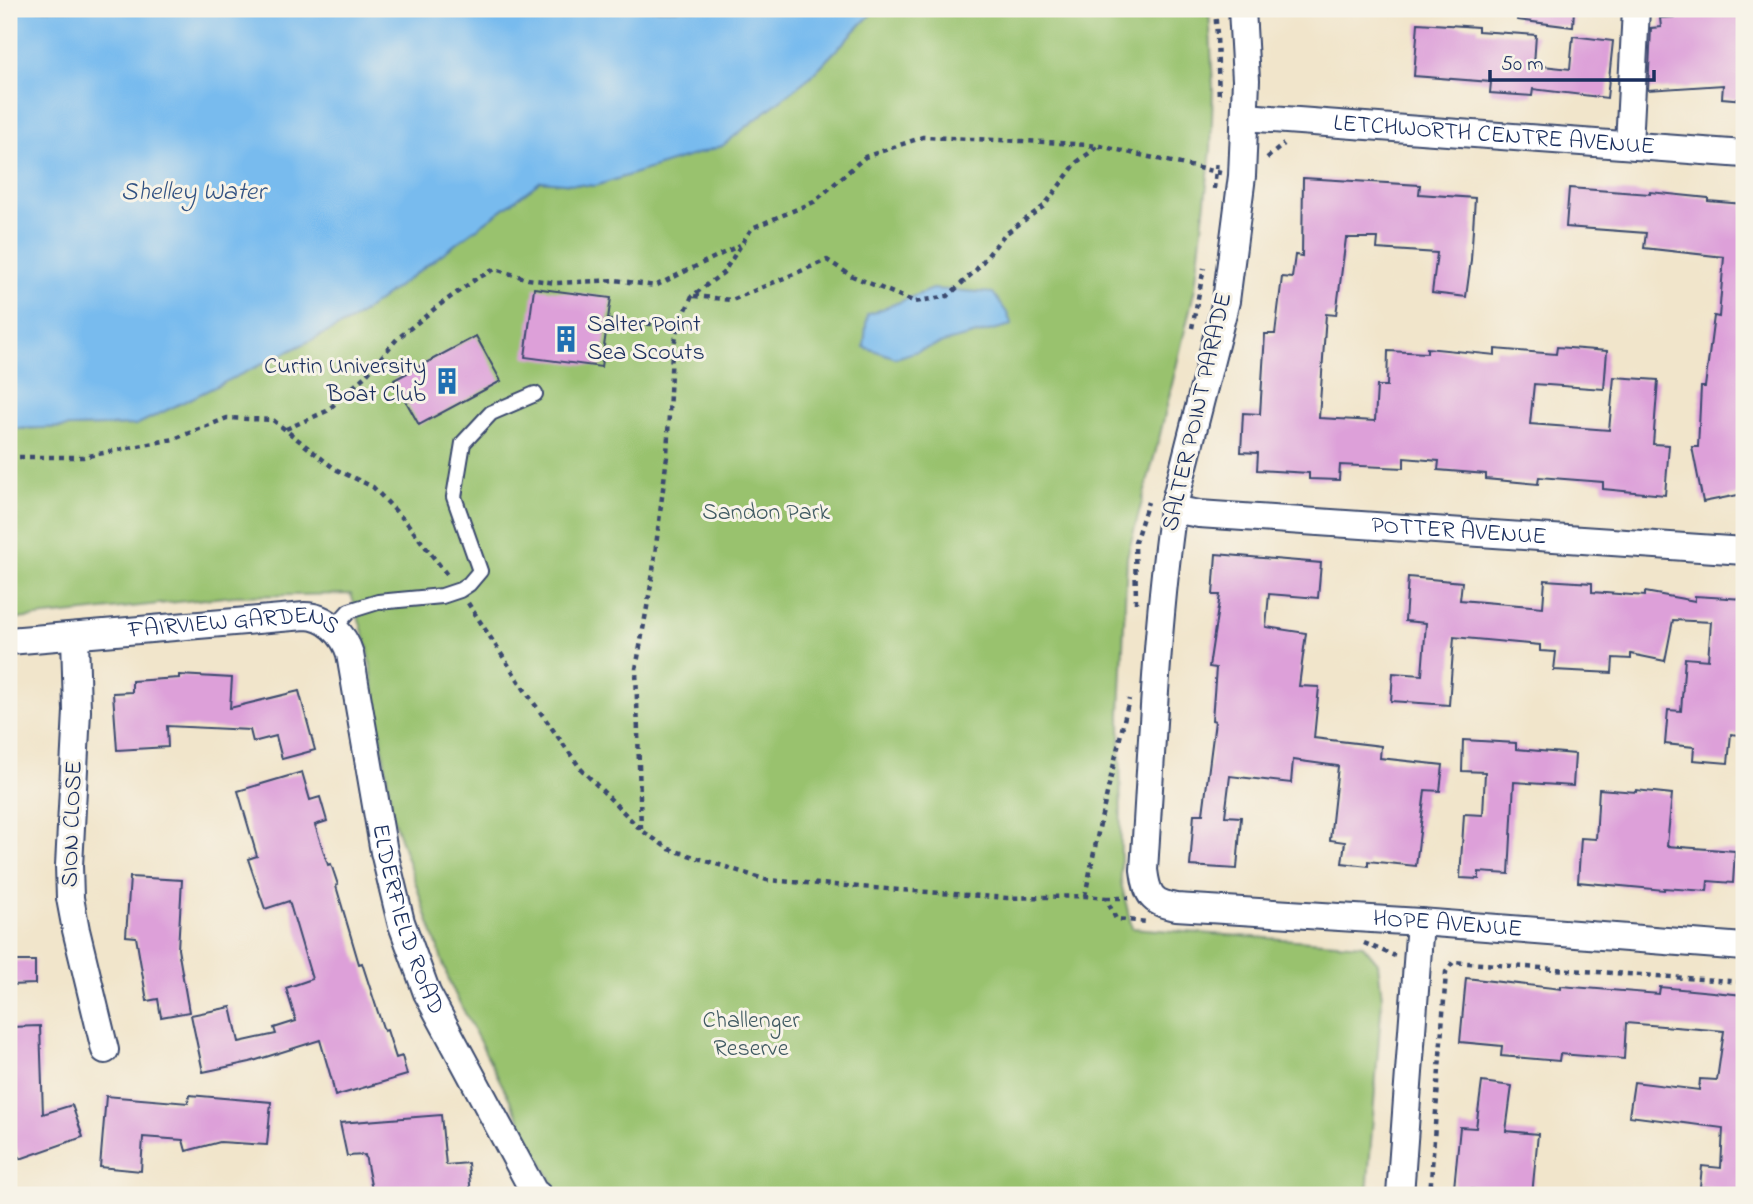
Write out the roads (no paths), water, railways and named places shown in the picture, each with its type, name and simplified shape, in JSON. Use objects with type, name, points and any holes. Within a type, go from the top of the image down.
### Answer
[{"type":"street","name":"SALTER POINT PARADE","points":[[1153,911],[1144,870],[1168,541],[1173,509],[1226,301],[1242,176],[1246,80],[1242,9]]},
{"type":"street","points":[[1629,145],[1636,9]]},
{"type":"street","name":"LETCHWORTH CENTRE AVENUE","points":[[1245,117],[1744,154]]},
{"type":"street","name":"POTTER AVENUE","points":[[1173,509],[1199,514],[1744,551]]},
{"type":"street","name":"FAIRVIEW GARDENS","points":[[9,641],[305,616],[311,616],[334,628]]},
{"type":"street","name":"ELDERFIELD ROAD","points":[[334,628],[345,641],[350,654],[384,852],[401,922],[428,993],[536,1194]]},
{"type":"street","name":"SION CLOSE","points":[[75,635],[77,711],[69,866],[70,898],[105,1050]]},
{"type":"street","name":"HOPE AVENUE","points":[[1153,911],[1163,905],[1744,947]]},
{"type":"street","points":[[1400,1195],[1420,922]]},
{"type":"lane","name":"FAIRVIEW GARDENS","points":[[334,628],[349,611],[360,607],[378,602],[442,596],[469,584],[480,571],[454,497],[463,443],[491,413],[535,394]]},
{"type":"water","name":"Shelley Water","points":[[9,9],[876,9],[811,76],[722,146],[595,186],[541,181],[351,321],[136,425],[9,429]]},
{"type":"water","points":[[932,289],[993,293],[1012,325],[896,358],[864,347],[867,315]]},
{"type":"place","name":"Salter Point Sea Scouts","points":[[566,339]]},
{"type":"place","name":"Curtin University Boat Club","points":[[447,381]]},
{"type":"park label","name":"Sandon Park","points":[[766,513]]},
{"type":"park label","name":"Challenger Reserve","points":[[751,1035]]}]
